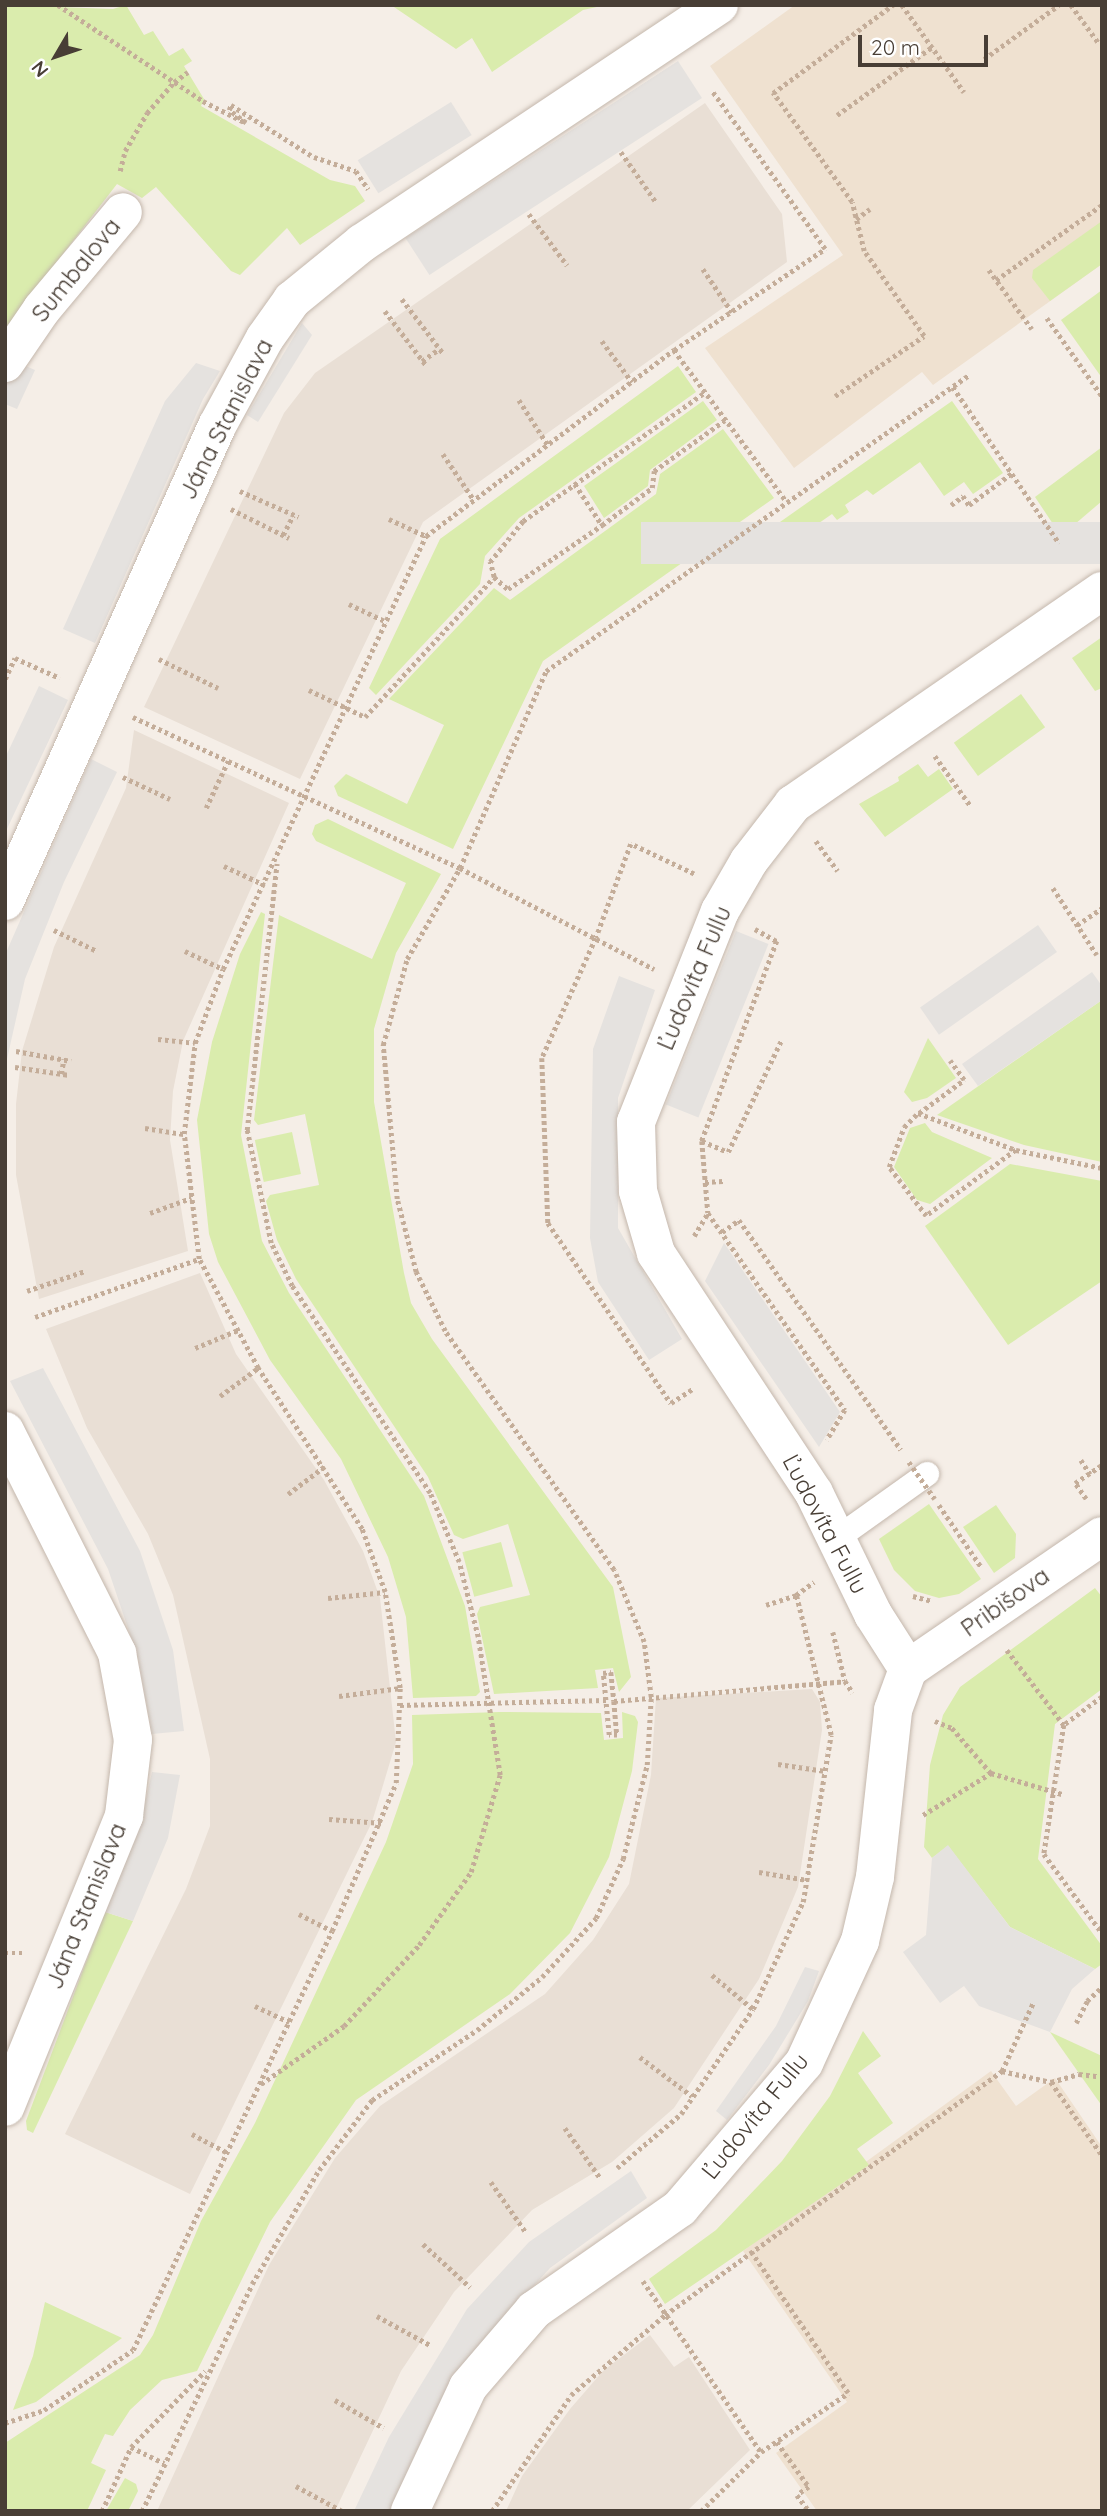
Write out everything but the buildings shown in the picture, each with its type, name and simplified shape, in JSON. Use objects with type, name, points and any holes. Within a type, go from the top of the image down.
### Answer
[{"type":"street","name":"Jána Stanislava","points":[[5,901],[217,426],[265,338],[292,300],[362,243],[719,5]]},
{"type":"street","name":"Sumbalova","points":[[5,363],[42,309],[123,212]]},
{"type":"street","name":"Ľudovíta Fullu","points":[[410,2511],[468,2388],[534,2310],[680,2208],[804,2063],[860,1941],[875,1877],[892,1710],[908,1669],[873,1614],[814,1493],[656,1253],[638,1191],[636,1122],[720,911],[750,860],[793,804],[1102,591]]},
{"type":"street","name":"Jána Stanislava","points":[[5,1431],[117,1653],[133,1740],[124,1816],[5,2107]]},
{"type":"street","name":"Pribišova","points":[[908,1669],[1102,1536]]},
{"type":"lane","points":[[836,1539],[918,1468]]},
{"type":"path","points":[[58,5],[174,82],[246,123],[229,110],[231,106],[314,157],[356,171],[374,198]]},
{"type":"path","points":[[835,396],[924,336],[864,251],[852,202],[773,93],[893,5]]},
{"type":"path","points":[[902,5],[964,92]]},
{"type":"path","points":[[984,59],[1059,5]]},
{"type":"path","points":[[1071,5],[1098,42]]},
{"type":"path","points":[[837,115],[932,47]]},
{"type":"path","points":[[123,212],[117,184],[125,151],[147,113],[174,82],[188,72]]},
{"type":"path","points":[[5,2423],[44,2410],[133,2350],[290,2022],[382,1823],[396,1783],[400,1688],[385,1592],[362,1529],[325,1466],[258,1368],[199,1259],[184,1134],[195,1043],[223,969],[265,885],[426,536],[674,350],[825,249],[712,91]]},
{"type":"path","points":[[621,152],[656,202]]},
{"type":"path","points":[[996,280],[1102,205]]},
{"type":"path","points":[[856,219],[870,209]]},
{"type":"path","points":[[529,214],[567,265]]},
{"type":"path","points":[[703,269],[732,312]]},
{"type":"path","points":[[989,270],[1032,329]]},
{"type":"path","points":[[385,311],[424,363],[441,351],[402,299]]},
{"type":"path","points":[[1046,318],[1102,396]]},
{"type":"path","points":[[602,341],[632,382]]},
{"type":"path","points":[[674,350],[787,502]]},
{"type":"path","points":[[142,2511],[208,2368],[318,2170],[372,2101],[477,2030],[542,1977],[596,1918],[623,1859],[647,1765],[651,1696],[644,1642],[614,1570],[445,1331],[416,1272],[397,1199],[383,1045],[407,960],[460,868],[546,671],[969,376]]},
{"type":"path","points":[[953,387],[1059,543]]},
{"type":"path","points":[[704,393],[523,521],[490,562],[494,577],[508,589],[652,488],[654,471],[725,420]]},
{"type":"path","points":[[519,400],[548,445]]},
{"type":"path","points":[[443,454],[474,500]]},
{"type":"path","points":[[951,505],[963,496],[969,505],[1012,473]]},
{"type":"path","points":[[575,484],[602,525]]},
{"type":"path","points":[[240,491],[296,516],[283,535]]},
{"type":"path","points":[[231,509],[289,538]]},
{"type":"path","points":[[389,519],[426,536]]},
{"type":"path","points":[[309,690],[365,717],[494,577]]},
{"type":"path","points":[[349,604],[387,622]]},
{"type":"path","points":[[5,679],[15,658],[65,680]]},
{"type":"path","points":[[165,662],[218,688]]},
{"type":"path","points":[[130,715],[460,868],[661,973]]},
{"type":"path","points":[[206,808],[228,761]]},
{"type":"path","points":[[946,771],[970,805]]},
{"type":"path","points":[[123,777],[170,799]]},
{"type":"path","points":[[811,835],[838,871]]},
{"type":"path","points":[[699,1385],[671,1403],[548,1223],[542,1058],[596,938],[631,844],[701,877]]},
{"type":"path","points":[[260,2084],[344,2026],[419,1945],[471,1872],[500,1775],[460,1562],[430,1493],[292,1286],[271,1243],[247,1130],[278,856]]},
{"type":"path","points":[[224,866],[265,885]]},
{"type":"path","points":[[1053,888],[1097,955]]},
{"type":"path","points":[[1077,925],[1102,908]]},
{"type":"path","points":[[720,911],[777,942],[702,1141],[708,1213],[845,1410],[824,1445]]},
{"type":"path","points":[[54,930],[95,950]]},
{"type":"path","points":[[186,951],[223,969]]},
{"type":"path","points":[[159,1039],[195,1043]]},
{"type":"path","points":[[702,1141],[728,1152],[780,1041]]},
{"type":"path","points":[[16,1051],[71,1061]]},
{"type":"path","points":[[61,1074],[64,1059]]},
{"type":"path","points":[[950,1061],[964,1080],[918,1113],[904,1127],[889,1167],[926,1216],[1016,1150]]},
{"type":"path","points":[[15,1067],[69,1075]]},
{"type":"path","points":[[918,1113],[1016,1150],[1102,1168]]},
{"type":"path","points":[[145,1128],[184,1134]]},
{"type":"path","points":[[705,1182],[723,1181]]},
{"type":"path","points":[[150,1213],[191,1198]]},
{"type":"path","points":[[722,1232],[739,1220],[918,1468],[935,1499],[1005,1602]]},
{"type":"path","points":[[34,1317],[199,1259]]},
{"type":"path","points":[[27,1291],[85,1271]]},
{"type":"path","points":[[195,1348],[238,1330]]},
{"type":"path","points":[[220,1396],[258,1368]]},
{"type":"path","points":[[1081,1460],[1090,1474]]},
{"type":"path","points":[[288,1494],[325,1466]]},
{"type":"path","points":[[766,1605],[796,1595],[810,1585]]},
{"type":"path","points":[[904,1589],[912,1596],[939,1602]]},
{"type":"path","points":[[328,1598],[385,1592]]},
{"type":"path","points":[[617,2168],[681,2114],[752,2009],[803,1902],[831,1735],[796,1595]]},
{"type":"path","points":[[1002,1642],[1064,1725],[1044,1854],[1102,1933]]},
{"type":"path","points":[[611,1672],[614,1701],[617,1735],[608,1735],[603,1673],[611,1672]]},
{"type":"path","points":[[614,1701],[845,1681]]},
{"type":"path","points":[[339,1696],[400,1688]]},
{"type":"path","points":[[1064,1725],[1102,1698]]},
{"type":"path","points":[[400,1705],[606,1700]]},
{"type":"path","points":[[930,1719],[952,1728],[991,1773],[1062,1794]]},
{"type":"path","points":[[778,1763],[825,1771]]},
{"type":"path","points":[[916,1819],[991,1773]]},
{"type":"path","points":[[330,1819],[382,1823]]},
{"type":"path","points":[[759,1872],[807,1880]]},
{"type":"path","points":[[299,1914],[332,1931]]},
{"type":"path","points":[[5,1953],[26,1953]]},
{"type":"path","points":[[712,1975],[752,2009]]},
{"type":"path","points":[[1076,2023],[1087,2001],[1102,1987]]},
{"type":"path","points":[[492,2511],[571,2395],[665,2315],[1002,2071],[1033,2003]]},
{"type":"path","points":[[255,2006],[290,2022]]},
{"type":"path","points":[[640,2057],[692,2096]]},
{"type":"path","points":[[1002,2071],[1051,2082],[1079,2074],[1102,2077]]},
{"type":"path","points":[[1051,2082],[1102,2155]]},
{"type":"path","points":[[565,2128],[601,2179]]},
{"type":"path","points":[[192,2134],[228,2154]]},
{"type":"path","points":[[491,2182],[525,2231]]},
{"type":"path","points":[[423,2244],[470,2287]]},
{"type":"path","points":[[701,2511],[761,2452],[848,2393],[751,2252]]},
{"type":"path","points":[[639,2275],[761,2452]]},
{"type":"path","points":[[377,2316],[430,2345]]},
{"type":"path","points":[[102,2511],[131,2447],[208,2368]]},
{"type":"path","points":[[335,2400],[384,2428]]},
{"type":"path","points":[[776,2442],[809,2487],[797,2494],[809,2511]]},
{"type":"path","points":[[131,2447],[164,2463]]},
{"type":"path","points":[[296,2486],[342,2511]]},
{"type":"shaded area","points":[[795,5],[1102,5],[1102,264],[933,385],[922,372],[794,468],[705,348],[843,255],[710,66]]},
{"type":"shaded area","points":[[678,61],[702,98],[429,275],[405,238]]},
{"type":"shaded area","points":[[451,102],[472,135],[378,193],[358,160]]},
{"type":"shaded area","points":[[705,103],[782,214],[787,262],[423,522],[300,779],[144,707],[284,413],[315,373]]},
{"type":"shaded area","points":[[302,323],[312,335],[258,422],[247,415]]},
{"type":"shaded area","points":[[12,360],[35,370],[17,409],[5,404],[5,373]]},
{"type":"shaded area","points":[[196,363],[220,371],[203,399],[95,643],[63,629],[165,401]]},
{"type":"shaded area","points":[[641,522],[1102,522],[1102,564],[641,564]]},
{"type":"shaded area","points":[[39,686],[68,700],[5,833],[5,758]]},
{"type":"shaded area","points":[[134,730],[289,803],[183,1041],[173,1091],[170,1140],[188,1251],[39,1299],[16,1175],[16,1104],[22,1051],[54,947],[126,788]]},
{"type":"shaded area","points":[[91,759],[117,772],[64,882],[25,979],[5,1068],[5,955]]},
{"type":"shaded area","points":[[1038,925],[1057,952],[939,1035],[920,1008]]},
{"type":"shaded area","points":[[736,931],[768,944],[698,1117],[666,1104]]},
{"type":"shaded area","points":[[1092,972],[1102,986],[1102,1000],[978,1086],[962,1064]]},
{"type":"shaded area","points":[[619,976],[655,990],[618,1098],[618,1228],[682,1339],[649,1360],[598,1282],[590,1238],[593,1049]]},
{"type":"shaded area","points":[[724,1243],[840,1412],[819,1447],[705,1281]]},
{"type":"shaded area","points":[[200,1273],[236,1354],[324,1480],[363,1551],[380,1598],[396,1742],[372,1822],[190,2194],[65,2134],[186,1889],[210,1826],[210,1759],[173,1595],[148,1534],[87,1428],[46,1329]]},
{"type":"shaded area","points":[[43,1368],[140,1551],[173,1650],[184,1731],[152,1734],[138,1658],[108,1569],[10,1381]]},
{"type":"shaded area","points":[[812,1689],[820,1702],[822,1730],[798,1887],[759,1979],[674,2108],[612,2162],[532,2210],[454,2292],[401,2371],[335,2511],[157,2511],[269,2265],[335,2158],[380,2106],[545,1994],[593,1940],[629,1884],[651,1775],[656,1698]]},
{"type":"shaded area","points":[[152,1772],[180,1775],[168,1838],[133,1921],[105,1912],[139,1830]]},
{"type":"shaded area","points":[[948,1845],[1010,1927],[1095,1969],[1072,1989],[1050,2032],[979,2006],[964,1986],[940,2003],[903,1952],[926,1935],[932,1858]]},
{"type":"shaded area","points":[[805,1967],[819,1971],[808,2001],[769,2065],[727,2120],[716,2111],[776,2026]]},
{"type":"shaded area","points":[[991,2071],[1016,2106],[1055,2078],[1102,2147],[1102,2511],[817,2511],[776,2453],[847,2402],[743,2251]]},
{"type":"shaded area","points":[[631,2171],[647,2198],[550,2268],[490,2334],[432,2418],[389,2511],[354,2511],[389,2437],[467,2309],[529,2242]]},
{"type":"shaded area","points":[[650,2335],[674,2367],[689,2357],[750,2450],[687,2511],[506,2511],[522,2476],[570,2409],[603,2371]]},
{"type":"green space","points":[[5,5],[113,9],[126,5],[144,35],[153,31],[169,56],[183,48],[192,61],[184,66],[204,99],[201,106],[330,180],[355,186],[365,201],[300,245],[287,228],[240,275],[231,271],[156,187],[142,198],[117,184],[5,329]]},
{"type":"green space","points":[[391,5],[606,5],[583,10],[492,72],[472,38],[456,49]]},
{"type":"green space","points":[[1102,221],[1102,264],[1050,301],[1032,278],[1033,270]]},
{"type":"green space","points":[[1102,290],[1102,378],[1061,320]]},
{"type":"green space","points":[[678,366],[696,392],[519,518],[485,556],[480,584],[376,695],[369,688],[440,539]]},
{"type":"green space","points":[[703,401],[717,420],[650,470],[648,486],[604,518],[584,486]]},
{"type":"green space","points":[[952,401],[1003,473],[973,494],[964,482],[944,496],[920,462],[873,495],[867,490],[845,505],[849,512],[837,520],[832,514],[809,530],[814,536],[798,547],[780,522]]},
{"type":"green space","points":[[723,429],[774,498],[543,661],[453,849],[338,796],[334,786],[346,774],[407,804],[444,725],[389,699],[494,588],[510,600],[656,494],[660,474]]},
{"type":"green space","points":[[1102,447],[1102,501],[1061,536],[1035,497]]},
{"type":"green space","points":[[1102,637],[1102,688],[1095,691],[1072,658]]},
{"type":"green space","points":[[1021,694],[1045,727],[978,776],[954,743]]},
{"type":"green space","points":[[918,764],[928,777],[939,769],[953,789],[885,837],[859,804],[899,781],[898,777]]},
{"type":"green space","points":[[328,819],[441,874],[396,953],[374,1029],[374,1102],[404,1273],[411,1303],[432,1339],[613,1587],[631,1677],[619,1692],[613,1668],[595,1670],[598,1688],[494,1694],[477,1614],[480,1607],[530,1595],[508,1524],[463,1539],[454,1535],[428,1477],[296,1279],[277,1240],[266,1201],[270,1195],[319,1185],[305,1114],[258,1125],[254,1120],[279,915],[372,959],[406,883],[316,841],[312,834],[315,825]]},
{"type":"green space","points":[[261,912],[265,914],[241,1135],[262,1241],[289,1293],[424,1496],[465,1606],[480,1692],[476,1696],[413,1698],[406,1617],[388,1557],[341,1459],[270,1360],[218,1262],[209,1234],[197,1120],[212,1042],[240,954]]},
{"type":"green space","points":[[1102,1000],[1102,1162],[1024,1145],[937,1115]]},
{"type":"green space","points":[[928,1038],[956,1078],[927,1098],[912,1102],[904,1092]]},
{"type":"green space","points":[[925,1123],[932,1132],[992,1158],[930,1204],[917,1200],[894,1167],[910,1128]]},
{"type":"green space","points":[[292,1132],[301,1174],[264,1182],[255,1140]]},
{"type":"green space","points":[[1010,1164],[1102,1181],[1102,1281],[1008,1345],[925,1226]]},
{"type":"green space","points":[[929,1504],[981,1579],[959,1594],[939,1598],[915,1591],[894,1570],[879,1539]]},
{"type":"green space","points":[[996,1505],[1016,1534],[1015,1558],[994,1573],[963,1527]]},
{"type":"green space","points":[[501,1542],[513,1586],[474,1597],[462,1552]]},
{"type":"green space","points":[[1095,1588],[1102,1597],[1102,1689],[1055,1724],[1038,1859],[1102,1946],[1102,1964],[1095,1969],[1010,1927],[948,1846],[932,1858],[924,1847],[930,1765],[943,1715],[960,1687]]},
{"type":"green space","points":[[622,1712],[635,1716],[638,1722],[632,1771],[609,1857],[570,1933],[510,1994],[356,2100],[270,2222],[197,2371],[162,2380],[130,2410],[113,2436],[105,2434],[91,2463],[106,2470],[87,2511],[5,2510],[5,2443],[140,2355],[153,2335],[201,2221],[255,2123],[386,1842],[413,1764],[412,1715],[601,1713],[604,1740],[623,1738]]},
{"type":"green space","points":[[105,1912],[133,1921],[33,2133],[27,2130],[26,2121]]},
{"type":"green space","points":[[863,2031],[881,2056],[858,2073],[893,2123],[857,2149],[869,2165],[665,2304],[649,2279],[716,2230],[782,2161],[830,2096]]},
{"type":"green space","points":[[1050,2032],[1102,2056],[1102,2106]]},
{"type":"green space","points":[[45,2302],[122,2338],[36,2402],[13,2410],[33,2356]]},
{"type":"green space","points":[[125,2478],[136,2484],[138,2491],[128,2511],[106,2511]]}]
